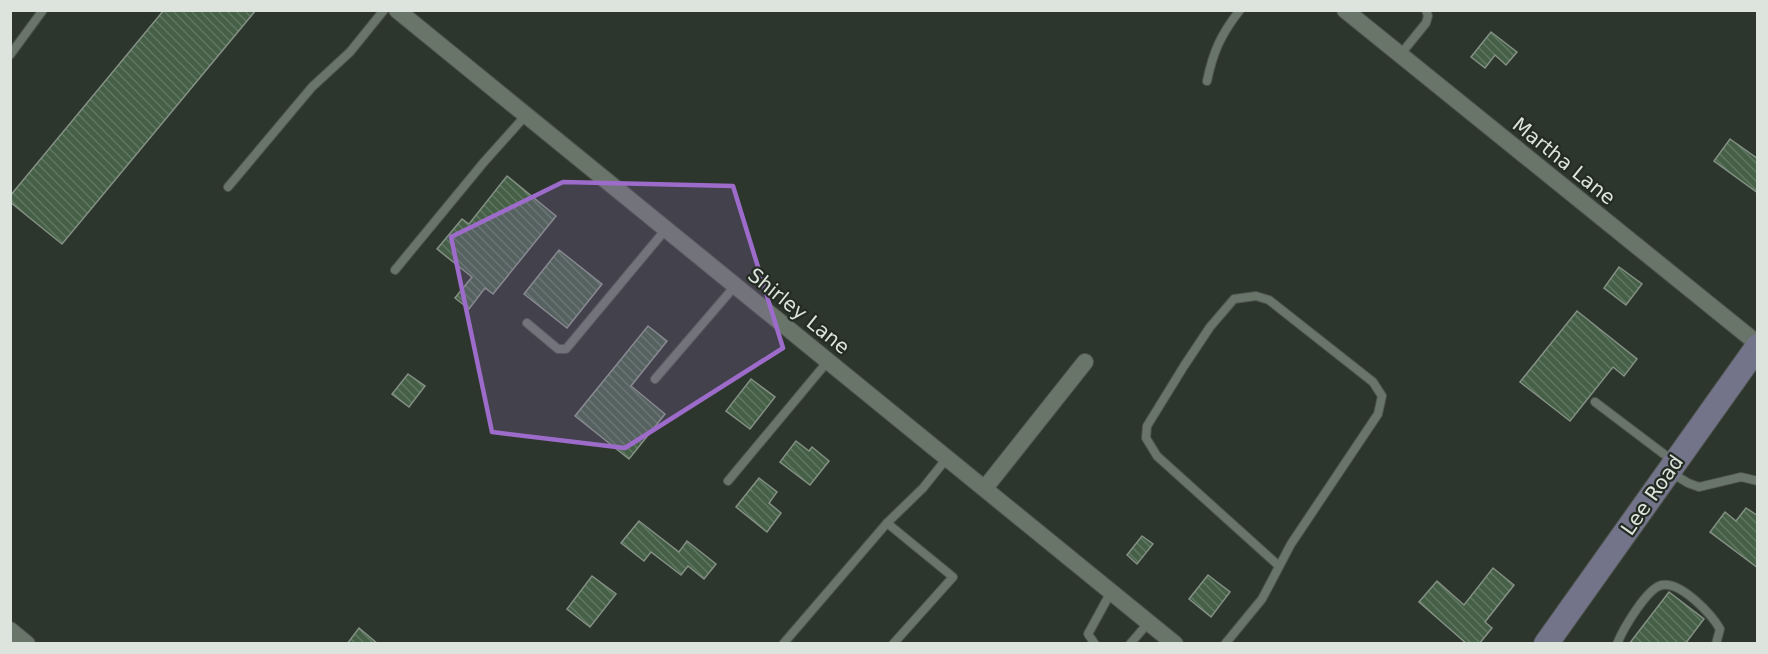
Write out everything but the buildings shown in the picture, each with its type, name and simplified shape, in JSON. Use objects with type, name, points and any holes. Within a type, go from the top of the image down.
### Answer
[{"type":"main road","name":"Lee Road","points":[[1546,644],[1758,345]]},
{"type":"street","name":"Shirley Lane","points":[[397,10],[1175,644]]},
{"type":"street","name":"Martha Lane","points":[[1345,10],[1758,345]]},
{"type":"street","points":[[985,488],[1084,362]]},
{"type":"street","points":[[10,630],[27,644]]},
{"type":"lane","points":[[10,55],[43,10]]},
{"type":"lane","points":[[228,187],[312,87],[350,52],[384,10]]},
{"type":"lane","points":[[1207,81],[1212,56],[1220,37],[1240,10]]},
{"type":"lane","points":[[1400,54],[1426,23],[1428,16],[1426,10]]},
{"type":"lane","points":[[395,270],[526,115]]},
{"type":"lane","points":[[527,323],[558,350],[566,349],[666,229]]},
{"type":"lane","points":[[655,378],[735,285]]},
{"type":"lane","points":[[1225,644],[1262,599],[1291,544],[1378,414],[1382,396],[1373,382],[1269,300],[1256,296],[1234,299],[1210,327],[1147,426],[1146,438],[1157,456],[1279,566]]},
{"type":"lane","points":[[728,481],[828,361]]},
{"type":"lane","points":[[1595,402],[1688,483],[1699,487],[1741,477],[1758,481]]},
{"type":"lane","points":[[783,644],[887,523],[923,488],[947,458]]},
{"type":"lane","points":[[887,523],[953,577],[893,644]]},
{"type":"lane","points":[[1617,644],[1621,633],[1651,591],[1662,585],[1670,586],[1689,595],[1714,617],[1720,629],[1716,644]]},
{"type":"lane","points":[[1095,644],[1088,634],[1111,592]]},
{"type":"lane","points":[[1130,644],[1149,622]]},
{"type":"highlighted area","points":[[563,182],[733,186],[783,348],[625,448],[492,432],[451,237]]}]
